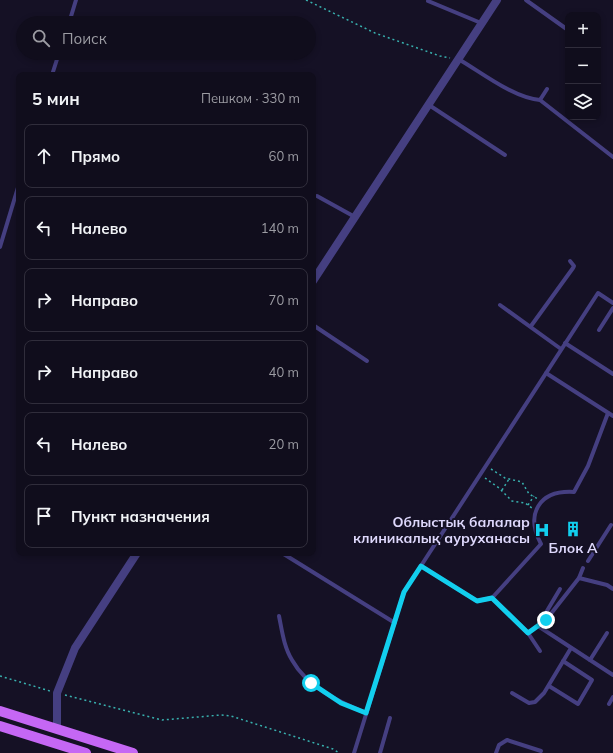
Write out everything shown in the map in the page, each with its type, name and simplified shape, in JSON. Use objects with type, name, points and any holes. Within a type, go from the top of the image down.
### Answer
[{"type":"main road","points":[[0,711],[133,753]]},
{"type":"main road","points":[[0,726],[86,753]]},
{"type":"street","points":[[316,276],[460,60],[497,0]]},
{"type":"street","points":[[57,729],[57,693],[75,648],[135,556]]},
{"type":"lane","points":[[70,16],[76,0]]},
{"type":"lane","points":[[526,0],[565,28]]},
{"type":"lane","points":[[428,1],[483,24]]},
{"type":"lane","points":[[53,72],[57,60]]},
{"type":"lane","points":[[460,60],[509,89],[532,99],[540,100],[613,157]]},
{"type":"lane","points":[[540,100],[547,89]]},
{"type":"lane","points":[[429,105],[505,155]]},
{"type":"lane","points":[[0,247],[16,194]]},
{"type":"lane","points":[[317,196],[355,217]]},
{"type":"lane","points":[[531,326],[573,268],[574,266],[570,261]]},
{"type":"lane","points":[[354,753],[404,592],[598,293],[613,303]]},
{"type":"lane","points":[[500,305],[561,349]]},
{"type":"lane","points":[[599,330],[613,308]]},
{"type":"lane","points":[[316,328],[367,361]]},
{"type":"lane","points":[[565,343],[613,374]]},
{"type":"lane","points":[[546,372],[613,416]]},
{"type":"lane","points":[[421,566],[477,601],[492,598],[541,544],[534,527],[534,519],[536,510],[542,502],[557,492],[574,492],[588,466],[608,413]]},
{"type":"lane","points":[[588,560],[611,526]]},
{"type":"lane","points":[[287,556],[394,623]]},
{"type":"lane","points":[[528,633],[546,620],[579,578],[583,568]]},
{"type":"lane","points":[[579,578],[613,589]]},
{"type":"lane","points":[[538,626],[560,589]]},
{"type":"lane","points":[[492,598],[528,633],[540,651]]},
{"type":"lane","points":[[279,616],[285,644],[292,661],[311,683],[341,703],[366,713]]},
{"type":"lane","points":[[538,626],[613,675]]},
{"type":"lane","points":[[590,660],[607,633]]},
{"type":"lane","points":[[512,693],[529,703],[540,699],[571,648]]},
{"type":"lane","points":[[549,686],[578,704],[592,680],[563,661]]},
{"type":"lane","points":[[608,704],[613,697]]},
{"type":"lane","points":[[380,753],[390,718]]},
{"type":"lane","points":[[496,753],[499,745],[508,740],[541,751]]},
{"type":"path","points":[[306,0],[375,33],[440,56],[460,60]]},
{"type":"path","points":[[486,466],[509,479],[522,482],[534,496],[542,502]]},
{"type":"path","points":[[480,475],[502,490],[512,501],[525,503],[536,510]]},
{"type":"path","points":[[502,490],[509,479]]},
{"type":"path","points":[[528,505],[534,496]]},
{"type":"path","points":[[0,676],[57,693],[162,720],[221,715],[231,716],[333,749],[339,753]]},
{"type":"place","name":"Блок А","points":[[573,529]]},
{"type":"place","name":"Облыстық балалар клиникалық ауруханасы","points":[[542,530]]},
{"type":"route","points":[[311,683],[341,703],[366,713],[404,592],[421,566],[477,601],[492,598],[528,633],[546,620]]}]
